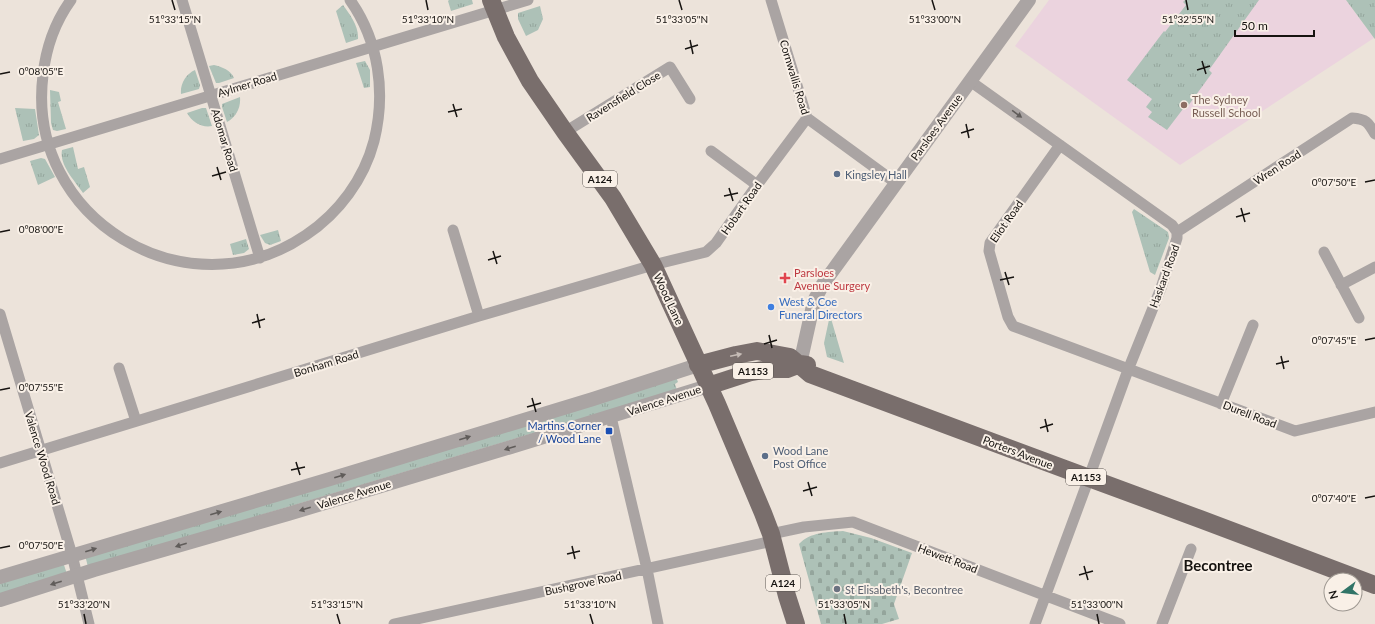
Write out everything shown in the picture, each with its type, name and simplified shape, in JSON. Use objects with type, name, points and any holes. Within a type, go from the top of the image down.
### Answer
[{"type":"main road","name":"Wood Lane","points":[[493,5],[506,37],[530,81],[613,198],[653,265],[708,386],[763,513],[772,538],[796,624]]},
{"type":"main road","name":"Porters Avenue","points":[[698,365],[736,355],[757,352],[790,357],[810,374],[1375,575]]},
{"type":"main road","name":"A1153","points":[[708,386],[751,372],[770,369],[787,369],[800,364]]},
{"type":"main road","name":"Porters Avenue","points":[[1090,474],[1375,585]]},
{"type":"street","points":[[71,0],[57,24],[50,43],[42,83],[44,124],[56,164],[65,182],[77,199],[105,228],[134,246],[160,257],[200,265],[240,263],[260,258],[292,244],[314,230],[330,216],[343,201],[358,178],[372,147],[377,127],[380,107],[380,87],[378,66],[373,46],[365,26],[350,0]]},
{"type":"street","name":"Adomar Road","points":[[182,0],[212,95],[260,258]]},
{"type":"street","name":"Aylmer Road","points":[[0,159],[373,46],[493,5],[528,0]]},
{"type":"street","name":"Cornwallis Road","points":[[772,0],[807,118],[896,183]]},
{"type":"street","name":"Parsloes Avenue","points":[[800,364],[814,301],[823,284],[1029,0]]},
{"type":"street","name":"Ravensfield Close","points":[[565,132],[670,67],[690,99]]},
{"type":"street","name":"Haskard Road","points":[[970,80],[1172,225],[1177,232],[1177,238],[1161,288],[1128,370],[1035,624]]},
{"type":"street","name":"Hobart Road","points":[[653,265],[706,252],[716,243],[807,118]]},
{"type":"street","name":"Wren Road","points":[[1177,232],[1352,118],[1364,119],[1375,134]]},
{"type":"street","name":"Eliot Road","points":[[1060,145],[990,243],[989,251],[1008,317],[1013,326],[1128,370]]},
{"type":"street","points":[[712,151],[757,185]]},
{"type":"street","points":[[453,230],[479,316]]},
{"type":"street","points":[[1324,252],[1359,318]]},
{"type":"street","name":"Bonham Road","points":[[0,463],[479,316],[653,265]]},
{"type":"street","points":[[1341,285],[1375,267]]},
{"type":"street","name":"Valence Wood Road","points":[[0,314],[2,330],[41,450],[72,555],[89,624]]},
{"type":"street","points":[[1221,404],[1253,325]]},
{"type":"street","name":"Valence Avenue","points":[[0,576],[578,404],[698,365]]},
{"type":"street","points":[[119,368],[136,421]]},
{"type":"street","name":"Durell Road","points":[[1128,370],[1295,431],[1375,412]]},
{"type":"street","name":"Valence Avenue","points":[[0,600],[611,417],[708,386]]},
{"type":"street","points":[[611,417],[647,569],[658,624]]},
{"type":"street","name":"Hewett Road","points":[[772,538],[804,527],[853,522],[1120,624]]},
{"type":"street","name":"Bushgrove Road","points":[[394,624],[647,569],[772,538]]},
{"type":"street","points":[[1162,624],[1191,549]]},
{"type":"shaded area","name":"The Sydney Russell School","points":[[1049,0],[1346,0],[1374,38],[1180,165],[1015,46]]},
{"type":"green space","points":[[449,0],[472,0],[473,4],[451,11]]},
{"type":"green space","points":[[1185,0],[1259,0],[1209,70],[1212,73],[1188,106],[1186,105],[1167,130],[1148,117],[1152,112],[1146,107],[1152,99],[1127,80],[1164,31],[1165,32],[1186,5],[1183,2]]},
{"type":"green space","points":[[1346,0],[1375,0],[1375,39],[1374,38]]},
{"type":"green space","points":[[343,5],[354,21],[358,34],[358,39],[346,43],[336,11]]},
{"type":"green space","points":[[540,6],[543,19],[538,30],[526,36],[518,19],[518,13]]},
{"type":"green space","points":[[365,61],[370,70],[370,87],[364,88],[356,63]]},
{"type":"green space","points":[[214,65],[228,71],[234,78],[216,83],[209,66]]},
{"type":"green space","points":[[195,70],[200,85],[199,89],[181,94],[184,80]]},
{"type":"green space","points":[[50,90],[59,92],[61,101],[58,102],[66,129],[57,131],[53,130],[51,123]]},
{"type":"green space","points":[[240,97],[240,105],[237,112],[233,118],[227,122],[222,104]]},
{"type":"green space","points":[[15,108],[35,109],[39,135],[34,139],[23,141]]},
{"type":"green space","points":[[206,108],[212,126],[198,124],[187,113]]},
{"type":"green space","points":[[73,147],[78,169],[84,167],[90,187],[83,193],[68,173],[63,161],[62,150]]},
{"type":"green space","points":[[41,158],[45,159],[55,177],[38,185],[30,161]]},
{"type":"green space","points":[[1134,209],[1168,232],[1169,238],[1155,275],[1150,272],[1132,212]]},
{"type":"green space","points":[[278,230],[281,241],[270,245],[265,243],[260,235]]},
{"type":"green space","points":[[246,239],[249,249],[244,253],[233,255],[230,244]]},
{"type":"green space","points":[[830,315],[844,363],[827,357],[824,343]]},
{"type":"green space","points":[[676,377],[678,382],[675,384],[677,390],[88,567],[85,555]]},
{"type":"green space","points":[[843,531],[871,538],[912,553],[894,604],[899,619],[882,624],[821,624],[799,544],[808,537],[814,535],[825,532]]},
{"type":"green space","points":[[63,562],[67,574],[0,595],[0,581]]},
{"type":"place","name":"The Sydney Russell School","points":[[1184,105]]},
{"type":"place","name":"Kingsley Hall","points":[[837,174]]},
{"type":"place","name":"Parsloes Avenue Surgery","points":[[785,278]]},
{"type":"place","name":"West & Coe Funeral Directors","points":[[771,307]]},
{"type":"place","name":"Martins Corner / Wood Lane","points":[[609,431]]},
{"type":"place","name":"Wood Lane Post Office","points":[[765,456]]},
{"type":"place","name":"St Elisabeth's, Becontree","points":[[837,589]]},
{"type":"district","name":"Becontree","points":[[1218,565]]}]
